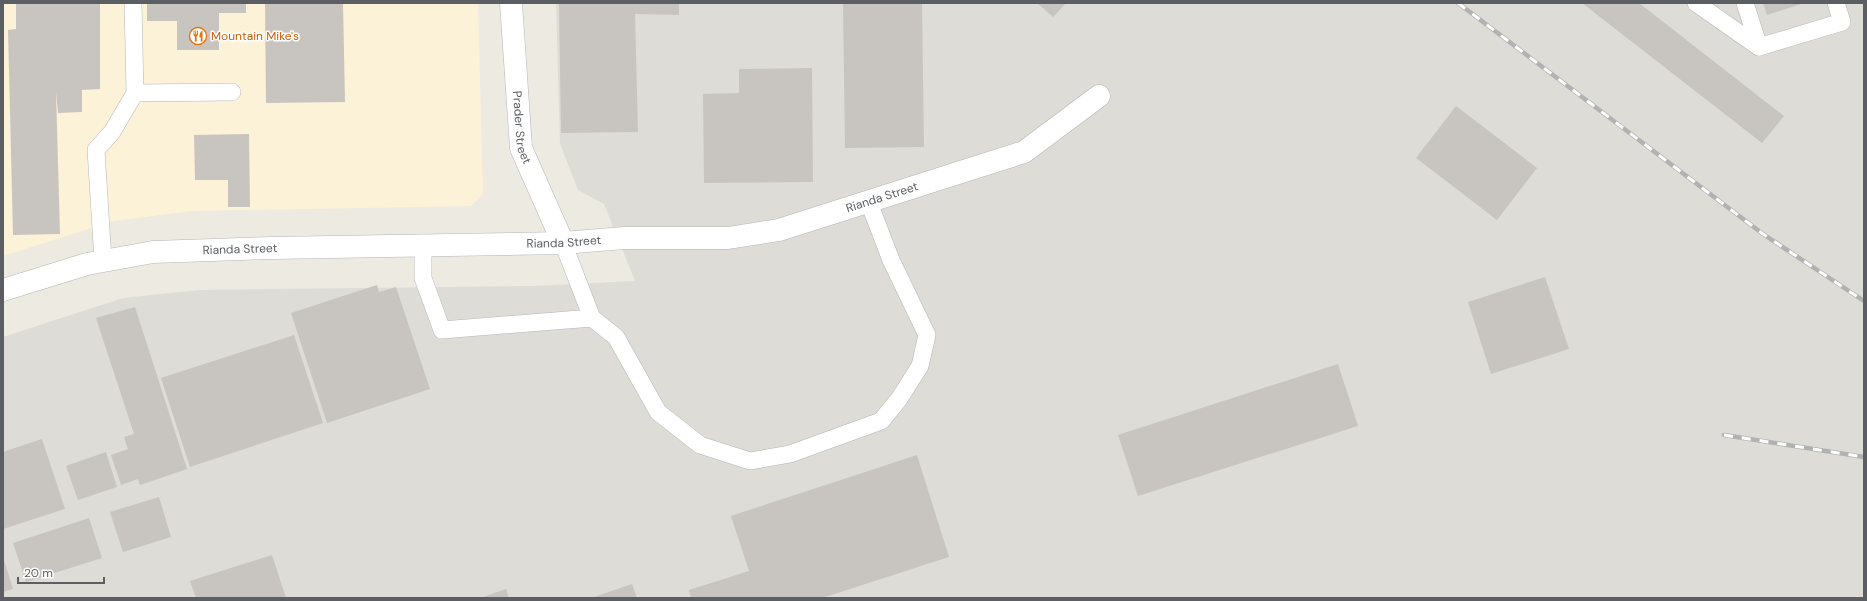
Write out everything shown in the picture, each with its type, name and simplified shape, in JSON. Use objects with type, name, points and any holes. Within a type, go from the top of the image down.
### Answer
[{"type":"street","name":"Prader Street","points":[[511,3],[521,148],[563,244]]},
{"type":"street","name":"Rianda Street","points":[[3,290],[88,264],[153,252],[272,248],[563,244],[624,238],[728,238],[779,230],[868,200],[1024,152],[1099,96]]},
{"type":"lane","points":[[103,261],[96,150],[112,132],[134,93],[133,3]]},
{"type":"lane","points":[[1696,3],[1758,47]]},
{"type":"lane","points":[[1745,3],[1758,47]]},
{"type":"lane","points":[[1758,47],[1842,22],[1836,3]]},
{"type":"lane","points":[[134,93],[232,92]]},
{"type":"lane","points":[[563,244],[592,318],[616,337],[658,412],[700,445],[750,461],[790,454],[881,421],[920,366],[927,335],[892,260],[868,200]]},
{"type":"lane","points":[[423,246],[423,278],[442,330],[592,318]]},
{"type":"shaded area","points":[[3,3],[478,3],[483,194],[471,206],[192,211],[114,221],[3,256]]},
{"type":"shaded area","points":[[556,3],[1864,3],[1864,598],[3,598],[3,337],[123,298],[199,290],[535,286],[635,281],[604,204],[578,190],[560,144]]},
{"type":"building","points":[[16,3],[100,3],[100,89],[82,90],[82,112],[58,113],[56,92],[60,234],[13,235],[8,30],[16,29]]},
{"type":"building","name":"Mountain Mike's","points":[[147,3],[246,3],[246,13],[219,13],[219,50],[177,50],[177,21],[147,21]]},
{"type":"building","points":[[265,3],[343,3],[345,102],[266,103]]},
{"type":"building","points":[[559,3],[679,3],[679,15],[635,14],[638,132],[561,133]]},
{"type":"building","points":[[843,3],[922,3],[924,147],[845,148]]},
{"type":"building","points":[[1037,3],[1066,3],[1053,17]]},
{"type":"building","points":[[1582,3],[1639,3],[1784,116],[1762,143]]},
{"type":"building","points":[[1763,3],[1804,3],[1767,15]]},
{"type":"building","points":[[812,68],[813,182],[704,183],[703,94],[739,93],[739,69]]},
{"type":"building","points":[[1456,106],[1537,168],[1497,220],[1416,158]]},
{"type":"building","points":[[249,134],[250,207],[228,207],[228,180],[195,180],[194,135]]},
{"type":"building","points":[[1545,277],[1569,349],[1491,374],[1468,302]]},
{"type":"building","points":[[377,285],[379,292],[396,287],[430,389],[327,423],[291,313]]},
{"type":"building","points":[[135,307],[187,469],[140,485],[138,479],[121,485],[111,455],[128,449],[124,437],[134,434],[96,318]]},
{"type":"building","points":[[294,335],[323,423],[190,467],[161,378]]},
{"type":"building","points":[[1338,364],[1358,426],[1138,496],[1118,435]]},
{"type":"building","points":[[42,439],[65,509],[3,529],[3,452]]},
{"type":"building","points":[[106,452],[117,487],[78,500],[66,466]]},
{"type":"building","points":[[917,455],[949,557],[822,598],[691,598],[689,590],[749,571],[731,516]]},
{"type":"building","points":[[159,497],[171,537],[123,552],[110,512]]},
{"type":"building","points":[[89,518],[102,558],[26,582],[13,543]]},
{"type":"building","points":[[272,555],[286,598],[196,598],[190,581]]},
{"type":"building","points":[[3,557],[13,589],[3,592]]},
{"type":"building","points":[[632,584],[637,598],[591,598]]},
{"type":"building","points":[[506,589],[509,598],[480,598]]},
{"type":"railway","points":[[1458,3],[1763,234],[1864,301]]},
{"type":"railway","points":[[1724,435],[1864,457]]},
{"type":"place","name":"Mountain Mike's","points":[[198,36]]}]
